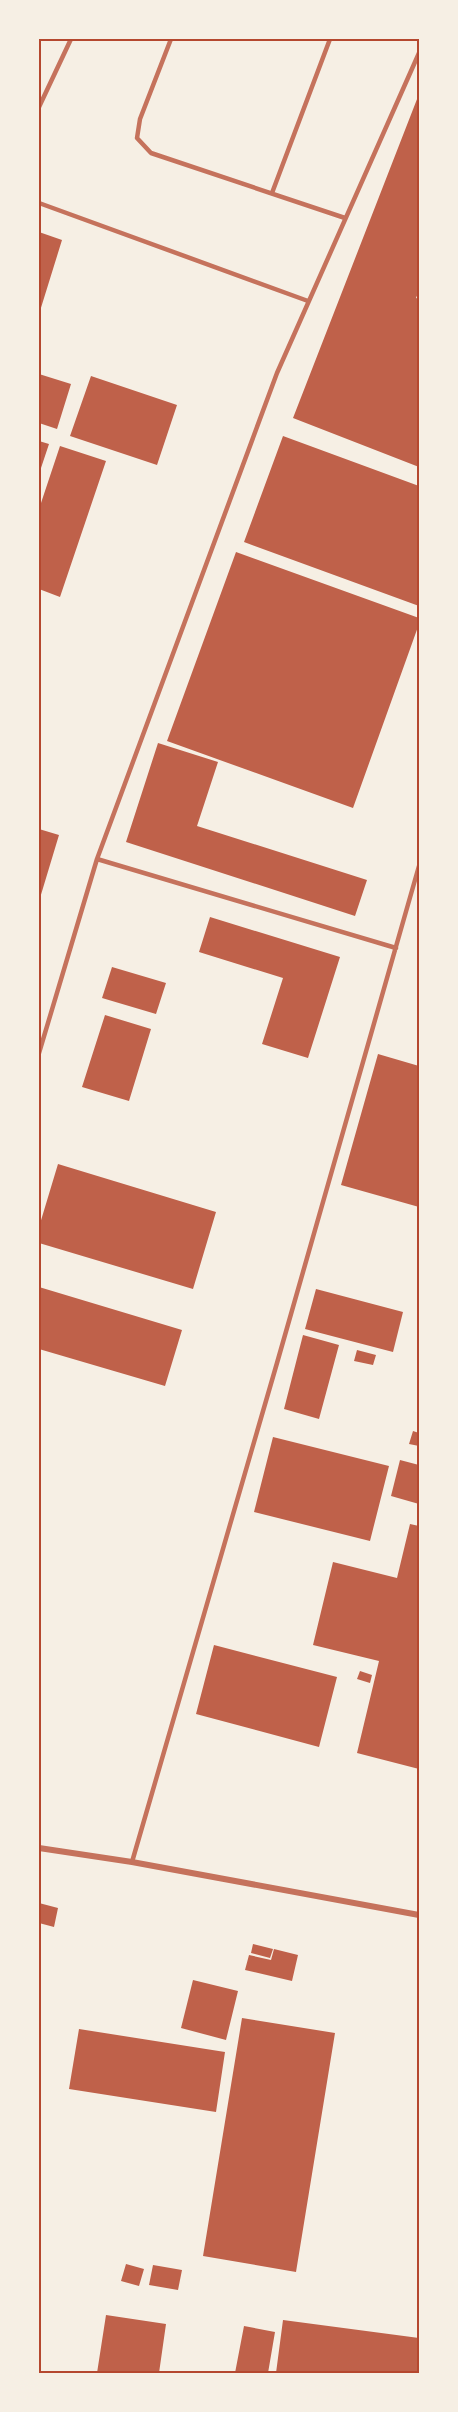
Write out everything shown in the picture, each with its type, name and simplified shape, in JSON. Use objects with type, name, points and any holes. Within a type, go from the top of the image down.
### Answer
[{"type":"street","points":[[39,1848],[132,1862],[419,1915]]},
{"type":"lane","points":[[39,107],[71,39]]},
{"type":"lane","points":[[171,39],[140,119],[138,138],[151,153],[345,218]]},
{"type":"lane","points":[[272,193],[330,39]]},
{"type":"lane","points":[[39,1053],[97,859],[277,373],[419,54]]},
{"type":"lane","points":[[39,203],[308,302]]},
{"type":"lane","points":[[97,859],[396,948]]},
{"type":"lane","points":[[132,1862],[419,866]]},
{"type":"building","points":[[419,94],[419,291],[416,298],[419,299],[419,467],[293,418]]},
{"type":"building","points":[[39,232],[62,240],[40,311],[39,311]]},
{"type":"building","points":[[39,374],[71,384],[57,429],[39,423]]},
{"type":"building","points":[[91,376],[177,405],[157,465],[70,436]]},
{"type":"building","points":[[283,436],[419,486],[419,606],[244,542]]},
{"type":"building","points":[[39,441],[49,444],[39,474]]},
{"type":"building","points":[[60,446],[106,461],[60,597],[39,589],[39,509]]},
{"type":"building","points":[[236,552],[419,618],[419,624],[353,808],[167,741]]},
{"type":"building","points":[[158,743],[218,762],[197,826],[367,880],[355,916],[126,842]]},
{"type":"building","points":[[39,829],[59,835],[40,898],[39,898]]},
{"type":"building","points":[[210,917],[340,957],[308,1058],[262,1044],[283,978],[199,952]]},
{"type":"building","points":[[112,967],[166,983],[156,1014],[102,998]]},
{"type":"building","points":[[105,1015],[151,1029],[129,1101],[82,1087]]},
{"type":"building","points":[[378,1054],[419,1066],[419,1207],[341,1185]]},
{"type":"building","points":[[58,1164],[216,1212],[193,1289],[39,1243],[39,1227]]},
{"type":"building","points":[[39,1287],[182,1330],[165,1386],[39,1349]]},
{"type":"building","points":[[316,1289],[403,1312],[393,1352],[305,1329]]},
{"type":"building","points":[[303,1335],[339,1345],[319,1419],[284,1409]]},
{"type":"building","points":[[357,1350],[376,1355],[373,1365],[354,1361]]},
{"type":"building","points":[[413,1431],[419,1433],[419,1446],[409,1444]]},
{"type":"building","points":[[273,1437],[389,1466],[370,1541],[254,1512]]},
{"type":"building","points":[[400,1460],[419,1465],[419,1504],[391,1496]]},
{"type":"building","points":[[410,1524],[419,1526],[419,1769],[357,1753],[379,1661],[313,1645],[333,1562],[397,1578]]},
{"type":"building","points":[[214,1645],[337,1677],[319,1747],[196,1714]]},
{"type":"building","points":[[360,1671],[372,1675],[370,1683],[357,1679]]},
{"type":"building","points":[[39,1903],[58,1908],[54,1927],[39,1923]]},
{"type":"building","points":[[253,1944],[273,1949],[270,1958],[251,1953]]},
{"type":"building","points":[[274,1949],[298,1955],[292,1981],[245,1970],[249,1955],[271,1960]]},
{"type":"building","points":[[193,1980],[238,1991],[226,2040],[181,2028]]},
{"type":"building","points":[[242,2018],[335,2033],[296,2272],[203,2256]]},
{"type":"building","points":[[79,2029],[225,2052],[216,2112],[69,2089]]},
{"type":"building","points":[[126,2264],[144,2269],[139,2286],[121,2281]]},
{"type":"building","points":[[153,2265],[182,2270],[178,2290],[149,2285]]},
{"type":"building","points":[[106,2315],[166,2324],[159,2373],[97,2373]]},
{"type":"building","points":[[283,2320],[419,2338],[419,2373],[276,2373]]},
{"type":"building","points":[[244,2326],[275,2332],[268,2373],[235,2373]]}]
